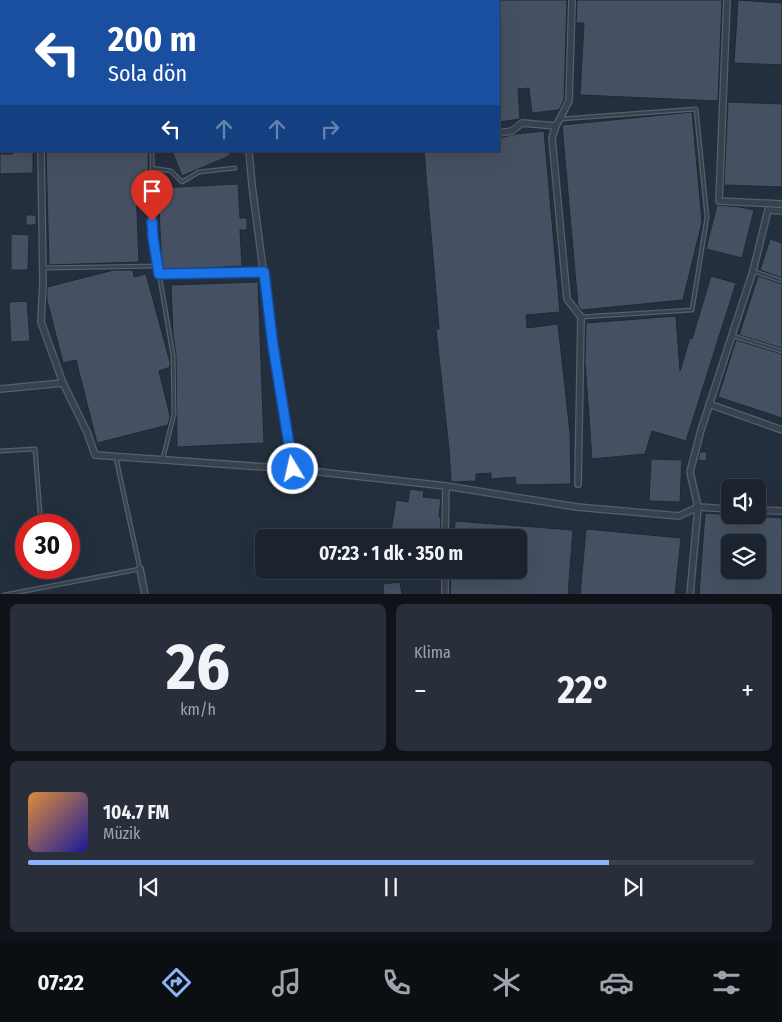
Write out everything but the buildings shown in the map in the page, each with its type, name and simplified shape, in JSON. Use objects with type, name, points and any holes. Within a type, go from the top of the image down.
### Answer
[{"type":"street","points":[[572,0],[569,101],[552,138],[567,299],[582,317],[578,484]]},
{"type":"street","points":[[727,0],[719,201],[782,204]]},
{"type":"street","points":[[500,133],[512,131],[522,123],[556,126]]},
{"type":"street","points":[[41,152],[43,268],[41,322],[63,383],[87,432],[95,455],[293,469],[446,486],[577,507],[679,516],[698,507],[721,508]]},
{"type":"street","points":[[249,152],[273,346],[293,469]]},
{"type":"street","points":[[690,594],[698,507],[690,472],[709,404],[753,271],[768,210],[782,211]]},
{"type":"street","points":[[0,389],[63,383]]},
{"type":"street","points":[[709,404],[782,430]]},
{"type":"street","points":[[446,486],[446,529]]},
{"type":"street","points":[[766,510],[782,511]]},
{"type":"street","points":[[140,569],[145,594]]},
{"type":"street","points":[[445,579],[445,594]]},
{"type":"lane","points":[[560,119],[696,109],[707,217],[692,310],[582,317]]},
{"type":"lane","points":[[152,152],[153,238],[173,355],[174,414],[162,460]]},
{"type":"lane","points":[[152,168],[171,171],[182,182],[199,172],[235,168]]},
{"type":"lane","points":[[43,268],[158,266]]},
{"type":"lane","points":[[753,271],[782,280]]},
{"type":"lane","points":[[159,274],[264,272]]},
{"type":"lane","points":[[732,335],[782,351]]},
{"type":"lane","points":[[0,451],[34,449],[41,514]]},
{"type":"lane","points":[[4,594],[140,569],[116,456]]},
{"type":"route","points":[[152,221],[159,274],[264,272],[273,346],[293,469]]}]
